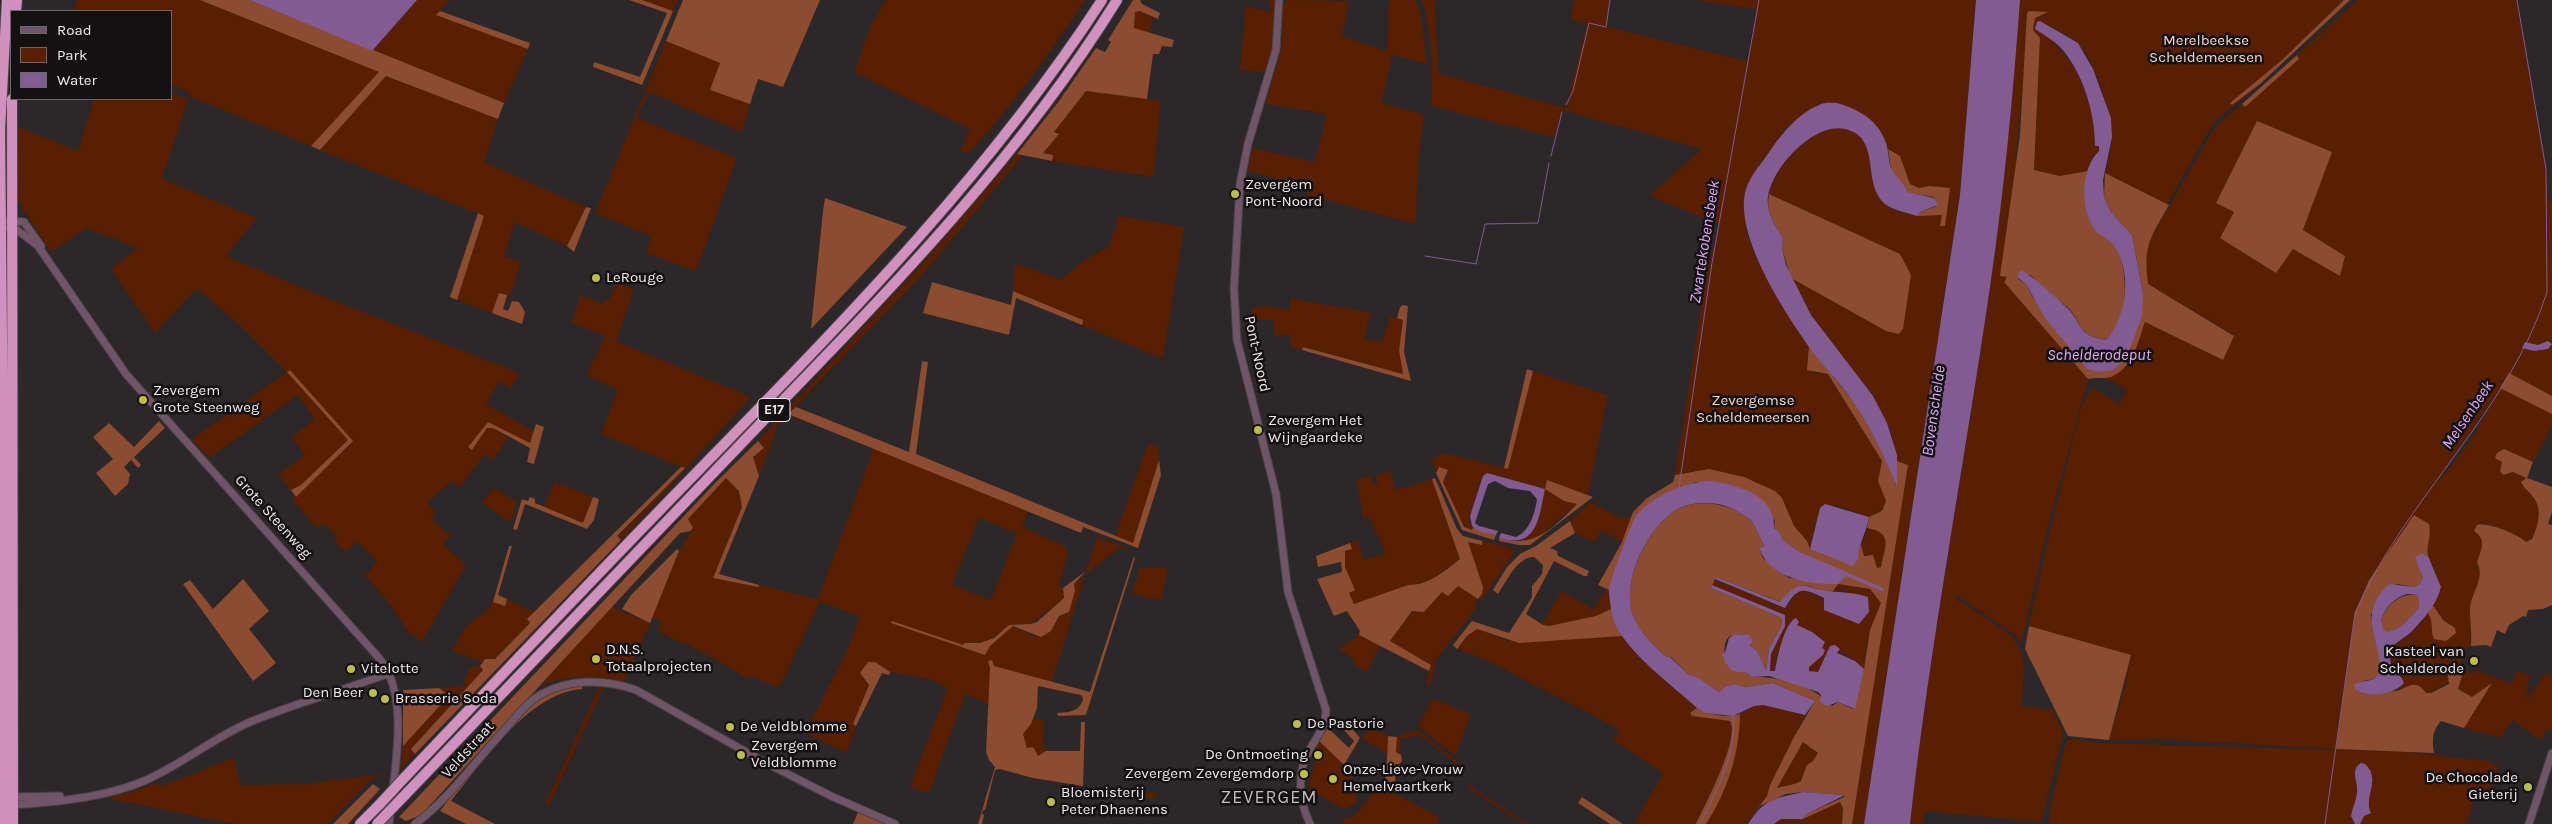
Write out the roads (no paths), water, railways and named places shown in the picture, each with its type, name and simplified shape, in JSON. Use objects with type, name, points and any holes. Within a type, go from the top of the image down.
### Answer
[{"type":"highway","points":[[3,824],[4,603],[0,130],[7,0]]},
{"type":"highway","name":"E17","points":[[360,824],[896,262],[970,178],[1041,89],[1102,0]]},
{"type":"highway","name":"E17","points":[[377,824],[832,350],[937,236],[1050,98],[1117,0]]},
{"type":"highway","points":[[12,100],[13,824]]},
{"type":"street","name":"Pont-Noord","points":[[1279,0],[1276,50],[1248,144],[1240,184],[1234,315],[1238,340],[1276,494],[1288,592],[1326,710],[1323,729],[1306,755],[1301,776],[1302,805],[1310,824]]},
{"type":"street","points":[[0,220],[12,224]]},
{"type":"street","points":[[0,228],[12,224]]},
{"type":"street","name":"Grote Steenweg","points":[[12,224],[46,255],[119,365],[136,386],[373,650],[390,673],[396,696],[398,715],[389,824]]},
{"type":"street","points":[[2,801],[80,796],[120,790],[143,781],[250,722],[390,673]]},
{"type":"street","name":"Veldstraat","points":[[415,824],[439,802],[532,700],[556,688],[581,682],[616,684],[636,690],[767,763],[826,793],[895,824]]},
{"type":"street","points":[[2529,824],[2552,753]]},
{"type":"water","points":[[250,0],[417,0],[372,51]]},
{"type":"water","name":"Bovenschelde","points":[[1976,0],[2020,0],[2000,216],[1927,689],[1910,824],[1864,824],[1960,195]]},
{"type":"water","name":"Schelderodeput","points":[[2040,21],[2078,43],[2093,69],[2111,118],[2112,137],[2103,180],[2104,197],[2110,211],[2132,235],[2143,294],[2142,316],[2126,359],[2113,370],[2099,372],[2087,369],[2045,318],[2026,284],[2017,277],[2021,270],[2038,282],[2056,297],[2085,332],[2096,338],[2106,340],[2119,320],[2125,295],[2124,270],[2113,245],[2097,232],[2091,224],[2085,202],[2085,179],[2088,168],[2099,151],[2099,146],[2095,146],[2090,107],[2081,81],[2068,57],[2057,44],[2035,29],[2037,22]]},
{"type":"water","points":[[1837,103],[1861,113],[1878,128],[1886,143],[1891,167],[1907,192],[1934,198],[1938,205],[1920,212],[1917,216],[1888,206],[1879,198],[1864,142],[1857,134],[1845,129],[1832,129],[1819,133],[1806,141],[1793,152],[1783,165],[1774,178],[1769,192],[1768,204],[1770,214],[1783,238],[1782,248],[1786,265],[1811,315],[1873,396],[1887,423],[1897,455],[1897,487],[1879,447],[1858,409],[1816,356],[1778,299],[1755,253],[1747,229],[1744,208],[1746,189],[1758,167],[1782,135],[1805,113],[1821,104]]},
{"type":"water","points":[[2548,341],[2552,344],[2548,349],[2534,351],[2522,348],[2525,342],[2538,345]]},
{"type":"water","points":[[1487,473],[1545,489],[1538,520],[1529,535],[1512,541],[1499,538],[1501,533],[1516,537],[1525,530],[1533,516],[1537,499],[1530,491],[1508,488],[1495,481],[1488,484],[1475,523],[1479,526],[1498,531],[1496,535],[1479,531],[1472,526],[1470,516],[1483,476]]},
{"type":"water","points":[[1710,481],[1731,485],[1752,493],[1768,507],[1773,516],[1774,528],[1779,531],[1782,539],[1798,551],[1883,588],[1884,592],[1846,576],[1838,584],[1827,584],[1803,581],[1781,573],[1764,558],[1759,548],[1764,546],[1749,519],[1722,505],[1700,503],[1678,509],[1667,517],[1647,541],[1634,571],[1631,586],[1630,601],[1633,615],[1642,632],[1651,642],[1689,675],[1720,692],[1724,687],[1734,684],[1745,687],[1773,683],[1815,701],[1805,715],[1763,705],[1754,706],[1733,716],[1705,713],[1664,679],[1630,647],[1614,621],[1609,591],[1610,586],[1636,516],[1651,502],[1670,491],[1690,484]]},
{"type":"water","points":[[1825,504],[1869,517],[1858,559],[1853,566],[1810,549],[1820,508]]},
{"type":"water","points":[[2421,553],[2428,556],[2441,587],[2434,605],[2411,632],[2395,644],[2391,652],[2390,662],[2404,683],[2387,693],[2366,694],[2360,692],[2355,689],[2355,684],[2374,679],[2380,672],[2372,626],[2374,605],[2379,595],[2389,584],[2414,587],[2419,585],[2423,578],[2415,557]],"holes":[[[2415,594],[2419,598],[2419,607],[2404,624],[2394,630],[2384,631],[2381,619],[2388,607],[2402,596]]]},
{"type":"water","points":[[1716,577],[1780,602],[1799,586],[1858,594],[1868,597],[1869,612],[1859,624],[1824,610],[1824,598],[1806,591],[1802,591],[1794,596],[1785,608],[1715,579]]},
{"type":"water","points":[[1712,585],[1785,615],[1785,626],[1771,654],[1770,671],[1775,671],[1779,650],[1785,634],[1792,621],[1796,618],[1799,622],[1797,625],[1812,632],[1825,642],[1822,648],[1825,650],[1823,655],[1809,667],[1809,671],[1818,672],[1830,646],[1835,645],[1840,649],[1837,653],[1855,661],[1864,669],[1855,709],[1838,702],[1827,706],[1820,702],[1821,695],[1818,692],[1769,676],[1751,677],[1748,673],[1732,671],[1722,654],[1725,653],[1729,638],[1734,634],[1749,635],[1753,641],[1750,645],[1757,651],[1766,670],[1769,648],[1781,627],[1782,618],[1711,588]]},
{"type":"water","points":[[2361,763],[2365,764],[2372,776],[2369,800],[2371,813],[2364,816],[2360,824],[2355,824],[2351,816],[2357,793],[2355,773],[2357,766]]},
{"type":"water","points":[[1803,792],[1845,795],[1805,815],[1802,819],[1781,819],[1774,824],[1748,824],[1765,804],[1785,796]]},
{"type":"waterway","points":[[1566,105],[1573,91],[1589,23],[1606,27],[1610,0]]},
{"type":"waterway","name":"Zwartekobensbeek","points":[[1679,488],[1712,263],[1759,0]]},
{"type":"waterway","name":"Melsenbeek","points":[[2325,824],[2355,613],[2376,571],[2400,532],[2482,417],[2508,377],[2530,336],[2547,292],[2546,169],[2517,0]]},
{"type":"waterway","points":[[1551,156],[1562,112]]},
{"type":"waterway","points":[[1425,256],[1476,264],[1485,224],[1538,223],[1549,163]]},
{"type":"waterway","points":[[1700,824],[1719,785],[1729,758],[1732,745],[1733,716]]},
{"type":"place","name":"Zevergem Pont-Noord","points":[[1235,194]]},
{"type":"place","name":"LeRouge","points":[[596,278]]},
{"type":"place","name":"Zevergem Grote Steenweg","points":[[143,400]]},
{"type":"place","name":"Zevergem Het Wijngaardeke","points":[[1258,430]]},
{"type":"place","name":"D.N.S. Totaalprojecten","points":[[596,659]]},
{"type":"place","name":"Kasteel van Schelderode","points":[[2474,661]]},
{"type":"place","name":"Vitelotte","points":[[351,669]]},
{"type":"place","name":"Den Beer","points":[[373,693]]},
{"type":"place","name":"Brasserie Soda","points":[[385,699]]},
{"type":"place","name":"De Pastorie","points":[[1297,724]]},
{"type":"place","name":"De Veldblomme","points":[[730,727]]},
{"type":"place","name":"Zevergem Veldblomme","points":[[741,755]]},
{"type":"place","name":"De Ontmoeting","points":[[1318,755]]},
{"type":"place","name":"Zevergem Zevergemdorp","points":[[1304,774]]},
{"type":"place","name":"Onze-Lieve-Vrouw Hemelvaartkerk","points":[[1333,779]]},
{"type":"place","name":"De Chocolade Gieterij","points":[[2528,787]]},
{"type":"place","name":"Bloemisterij Peter Dhaenens","points":[[1051,802]]},
{"type":"district","name":"ZEVERGEM","points":[[1269,798]]},
{"type":"park label","name":"Merelbeekse Scheldemeersen","points":[[2206,50]]},
{"type":"park label","name":"Zevergemse Scheldemeersen","points":[[1753,410]]}]
